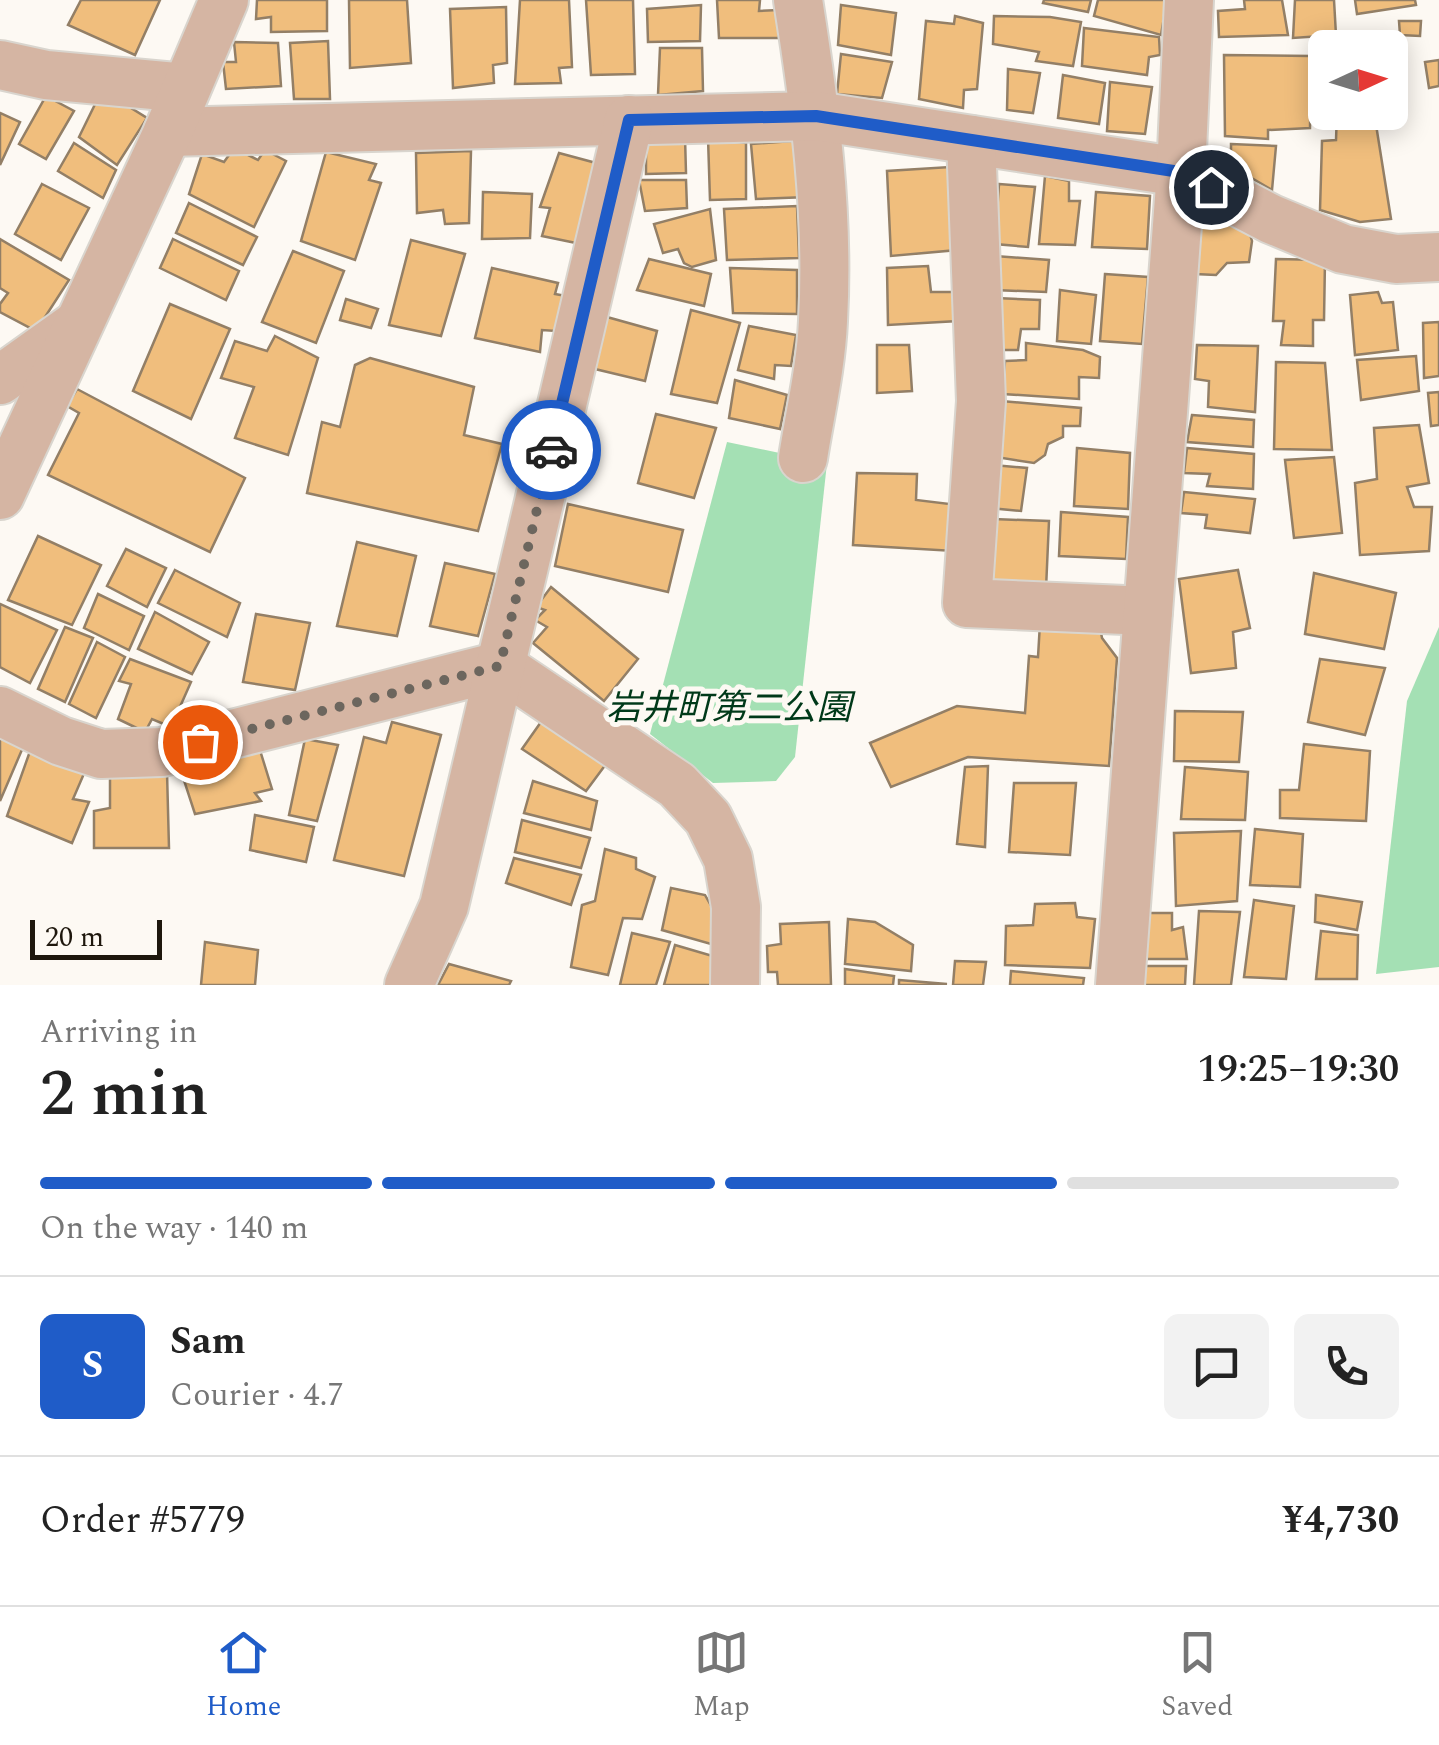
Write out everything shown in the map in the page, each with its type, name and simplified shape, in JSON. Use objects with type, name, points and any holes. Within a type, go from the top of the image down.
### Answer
[{"type":"street","points":[[0,495],[168,132],[224,0]]},
{"type":"street","points":[[798,0],[816,116],[824,219],[823,324],[803,458]]},
{"type":"street","points":[[1120,985],[1180,172],[1189,0]]},
{"type":"street","points":[[0,65],[46,75],[186,88]]},
{"type":"street","points":[[168,132],[816,116],[1180,172],[1342,249],[1396,259],[1439,257]]},
{"type":"street","points":[[409,985],[444,906],[629,120]]},
{"type":"street","points":[[970,140],[982,401],[966,603],[1148,611]]},
{"type":"street","points":[[0,380],[80,323]]},
{"type":"street","points":[[0,712],[61,741],[100,754],[146,753],[500,666],[677,785],[708,818],[728,858],[736,907],[736,985]]},
{"type":"green space","name":"岩井町第二公園","points":[[727,442],[827,463],[795,757],[776,781],[713,783],[650,734]]},
{"type":"green space","points":[[1439,627],[1439,967],[1376,974],[1407,701]]},
{"type":"building","points":[[81,0],[160,0],[135,55],[68,25]]},
{"type":"building","points":[[257,0],[327,0],[327,31],[271,32],[271,17],[256,19]]},
{"type":"building","points":[[349,0],[407,0],[411,63],[350,68]]},
{"type":"building","points":[[520,0],[569,0],[572,67],[559,68],[561,83],[515,84]]},
{"type":"building","points":[[586,0],[633,0],[635,74],[591,75]]},
{"type":"building","points":[[717,0],[760,0],[759,11],[778,10],[779,38],[719,38]]},
{"type":"building","points":[[1091,0],[1088,12],[1043,3]]},
{"type":"building","points":[[1098,0],[1167,0],[1161,35],[1094,16]]},
{"type":"building","points":[[1244,0],[1282,0],[1288,35],[1219,37],[1218,11],[1245,9]]},
{"type":"building","points":[[1295,0],[1334,0],[1336,30],[1308,30],[1308,37],[1293,38]]},
{"type":"building","points":[[1355,0],[1415,0],[1416,5],[1357,14]]},
{"type":"building","points":[[701,5],[700,41],[648,42],[647,9]]},
{"type":"building","points":[[841,5],[896,13],[891,55],[838,45]]},
{"type":"building","points":[[506,7],[507,63],[493,65],[494,83],[453,88],[450,9]]},
{"type":"building","points":[[955,16],[983,23],[977,89],[964,90],[963,108],[919,99],[926,21],[954,24]]},
{"type":"building","points":[[994,16],[1081,22],[1073,66],[1036,61],[1039,52],[993,44]]},
{"type":"building","points":[[1399,21],[1421,21],[1420,36],[1400,30]]},
{"type":"building","points":[[1084,28],[1159,37],[1160,55],[1149,57],[1147,75],[1082,66]]},
{"type":"building","points":[[328,41],[330,99],[294,99],[290,43]]},
{"type":"building","points":[[234,42],[278,43],[281,86],[226,89],[223,62],[236,62]]},
{"type":"building","points":[[660,48],[702,48],[703,91],[658,95]]},
{"type":"building","points":[[841,54],[892,62],[882,98],[837,94]]},
{"type":"building","points":[[1224,55],[1308,56],[1308,128],[1268,130],[1268,139],[1225,136]]},
{"type":"building","points":[[1439,60],[1439,86],[1429,88],[1425,62]]},
{"type":"building","points":[[1008,69],[1040,73],[1033,113],[1007,110]]},
{"type":"building","points":[[1063,75],[1105,83],[1099,124],[1058,118]]},
{"type":"building","points":[[1110,82],[1152,87],[1145,134],[1107,131]]},
{"type":"building","points":[[102,90],[147,118],[117,165],[79,137]]},
{"type":"building","points":[[46,96],[74,111],[46,159],[19,144]]},
{"type":"building","points":[[0,113],[20,122],[0,165]]},
{"type":"building","points":[[1336,130],[1377,130],[1391,219],[1360,222],[1320,210],[1322,141],[1336,140]]},
{"type":"building","points":[[661,136],[685,137],[686,173],[646,174],[646,147]]},
{"type":"building","points":[[708,138],[746,143],[746,199],[710,200]]},
{"type":"building","points":[[806,140],[808,197],[756,199],[751,144]]},
{"type":"building","points":[[74,143],[116,170],[103,198],[58,171]]},
{"type":"building","points":[[1231,144],[1276,146],[1272,190],[1231,166]]},
{"type":"building","points":[[234,148],[258,160],[265,150],[286,161],[254,227],[189,194],[202,154],[224,162]]},
{"type":"building","points":[[471,151],[469,223],[445,224],[443,210],[417,213],[416,153]]},
{"type":"building","points":[[326,152],[376,164],[369,180],[381,183],[355,260],[301,241]]},
{"type":"building","points":[[559,153],[596,163],[576,243],[542,236],[550,208],[540,207]]},
{"type":"building","points":[[950,167],[957,250],[891,256],[887,171]]},
{"type":"building","points":[[1045,176],[1069,181],[1069,201],[1080,201],[1075,245],[1039,244]]},
{"type":"building","points":[[639,180],[686,180],[687,208],[645,211]]},
{"type":"building","points":[[42,184],[89,208],[61,260],[15,234]]},
{"type":"building","points":[[999,184],[1035,187],[1028,247],[995,244]]},
{"type":"building","points":[[483,192],[532,194],[530,238],[482,239]]},
{"type":"building","points":[[1096,192],[1150,196],[1147,249],[1092,247]]},
{"type":"building","points":[[189,203],[257,237],[243,265],[176,233]]},
{"type":"building","points":[[797,206],[799,258],[727,260],[724,209]]},
{"type":"building","points":[[710,209],[716,260],[692,267],[684,263],[678,249],[663,253],[654,224]]},
{"type":"building","points":[[1202,212],[1245,218],[1252,241],[1249,262],[1227,263],[1216,275],[1195,274]]},
{"type":"building","points":[[0,239],[69,280],[36,331],[0,312],[0,304],[8,293],[0,288]]},
{"type":"building","points":[[173,239],[239,271],[226,300],[160,268]]},
{"type":"building","points":[[411,240],[465,254],[441,336],[389,325]]},
{"type":"building","points":[[293,251],[344,271],[316,343],[262,322]]},
{"type":"building","points":[[995,256],[1049,260],[1046,292],[994,290]]},
{"type":"building","points":[[649,259],[711,274],[704,306],[637,290]]},
{"type":"building","points":[[1276,259],[1325,260],[1324,320],[1313,320],[1313,346],[1281,345],[1284,321],[1273,321]]},
{"type":"building","points":[[928,266],[931,292],[959,292],[958,321],[888,325],[887,268]]},
{"type":"building","points":[[492,268],[558,283],[555,294],[566,296],[556,331],[542,330],[540,352],[475,338]]},
{"type":"building","points":[[730,268],[797,270],[797,314],[733,313]]},
{"type":"building","points":[[1105,274],[1148,277],[1142,344],[1100,341]]},
{"type":"building","points":[[1060,290],[1096,295],[1091,344],[1057,341]]},
{"type":"building","points":[[1378,292],[1382,303],[1393,302],[1398,350],[1355,355],[1350,295]]},
{"type":"building","points":[[996,298],[1040,300],[1039,329],[1021,329],[1018,350],[997,350]]},
{"type":"building","points":[[346,299],[378,309],[371,328],[340,320]]},
{"type":"building","points":[[170,304],[230,329],[191,419],[133,391]]},
{"type":"building","points":[[691,310],[740,323],[717,403],[671,394]]},
{"type":"building","points":[[607,317],[657,331],[645,381],[595,369]]},
{"type":"building","points":[[1439,322],[1439,376],[1424,378],[1423,323]]},
{"type":"building","points":[[749,326],[796,335],[791,366],[775,365],[774,379],[738,370]]},
{"type":"building","points":[[275,336],[318,358],[288,455],[235,438],[254,387],[221,378],[235,341],[267,351]]},
{"type":"building","points":[[1026,343],[1083,350],[1100,357],[1099,378],[1079,377],[1079,399],[1003,394],[1005,361],[1026,360]]},
{"type":"building","points":[[877,345],[909,345],[912,391],[877,393]]},
{"type":"building","points":[[1197,345],[1258,346],[1255,412],[1208,407],[1209,381],[1195,379]]},
{"type":"building","points":[[1416,356],[1419,391],[1361,400],[1357,360]]},
{"type":"building","points":[[370,358],[474,387],[464,435],[502,444],[478,531],[307,493],[322,422],[340,427],[355,365]]},
{"type":"building","points":[[1276,362],[1325,363],[1332,450],[1274,449]]},
{"type":"building","points":[[735,380],[787,395],[780,429],[729,418]]},
{"type":"building","points":[[77,389],[245,478],[210,552],[48,475],[79,413],[67,406]]},
{"type":"building","points":[[1439,392],[1439,425],[1431,426],[1428,393]]},
{"type":"building","points":[[1001,401],[1081,408],[1080,426],[1063,426],[1063,437],[1048,444],[1045,455],[1034,463],[996,457]]},
{"type":"building","points":[[656,414],[716,428],[694,498],[638,483]]},
{"type":"building","points":[[1192,415],[1254,420],[1253,447],[1187,442]]},
{"type":"building","points":[[1419,425],[1429,483],[1407,487],[1414,507],[1432,507],[1429,551],[1360,555],[1355,483],[1377,479],[1374,428]]},
{"type":"building","points":[[1077,448],[1130,453],[1128,509],[1074,506]]},
{"type":"building","points":[[1187,448],[1254,454],[1253,489],[1207,486],[1210,474],[1184,473]]},
{"type":"building","points":[[1334,457],[1342,533],[1294,538],[1285,460]]},
{"type":"building","points":[[993,465],[1027,468],[1021,511],[990,508]]},
{"type":"building","points":[[857,473],[917,474],[916,500],[958,505],[954,551],[853,545]]},
{"type":"building","points":[[1184,492],[1255,499],[1250,533],[1205,528],[1207,515],[1181,513]]},
{"type":"building","points":[[568,504],[683,530],[668,592],[555,566]]},
{"type":"building","points":[[1061,512],[1128,517],[1126,559],[1059,556]]},
{"type":"building","points":[[993,519],[1049,521],[1046,589],[990,583]]},
{"type":"building","points":[[38,536],[101,565],[72,625],[8,600]]},
{"type":"building","points":[[357,542],[416,556],[397,636],[337,626]]},
{"type":"building","points":[[126,549],[166,568],[147,607],[107,586]]},
{"type":"building","points":[[445,563],[495,574],[478,636],[430,626]]},
{"type":"building","points":[[175,570],[240,603],[227,637],[158,603]]},
{"type":"building","points":[[1238,570],[1250,628],[1233,632],[1236,668],[1191,673],[1179,579]]},
{"type":"building","points":[[1314,573],[1396,593],[1384,649],[1305,634]]},
{"type":"building","points":[[551,587],[638,659],[604,701],[533,643],[547,627],[535,620],[545,610],[536,607]]},
{"type":"building","points":[[98,594],[144,616],[129,650],[84,628]]},
{"type":"building","points":[[0,604],[57,630],[30,683],[0,667]]},
{"type":"building","points":[[155,612],[209,642],[192,674],[138,649]]},
{"type":"building","points":[[256,614],[310,623],[295,690],[243,682]]},
{"type":"building","points":[[1040,623],[1100,627],[1102,638],[1117,658],[1109,766],[968,757],[891,787],[870,743],[957,706],[1025,713],[1029,656],[1038,657]]},
{"type":"building","points":[[65,627],[93,638],[65,702],[38,689]]},
{"type":"building","points":[[97,642],[125,657],[96,718],[69,704]]},
{"type":"building","points":[[130,659],[191,682],[171,727],[152,719],[145,732],[118,719],[131,684],[119,681]]},
{"type":"building","points":[[1320,659],[1385,668],[1365,735],[1308,722]]},
{"type":"building","points":[[1175,711],[1243,712],[1239,762],[1174,761]]},
{"type":"building","points":[[548,712],[612,756],[586,791],[522,749]]},
{"type":"building","points":[[392,722],[441,735],[404,876],[334,860],[364,737],[386,743]]},
{"type":"building","points":[[0,735],[24,745],[0,801]]},
{"type":"building","points":[[305,739],[338,745],[317,821],[289,815]]},
{"type":"building","points":[[34,740],[89,762],[73,799],[89,802],[72,843],[7,816]]},
{"type":"building","points":[[1304,744],[1370,751],[1366,821],[1280,818],[1280,790],[1299,790]]},
{"type":"building","points":[[259,747],[272,789],[255,793],[261,801],[195,814],[179,765]]},
{"type":"building","points":[[988,766],[985,847],[957,844],[965,767]]},
{"type":"building","points":[[1185,767],[1248,772],[1245,820],[1181,819]]},
{"type":"building","points":[[110,772],[167,772],[169,848],[94,848],[94,811],[110,808]]},
{"type":"building","points":[[533,781],[597,801],[591,830],[524,813]]},
{"type":"building","points":[[1014,783],[1076,783],[1070,855],[1009,852]]},
{"type":"building","points":[[255,815],[314,827],[306,862],[250,850]]},
{"type":"building","points":[[522,820],[590,838],[581,868],[515,852]]},
{"type":"building","points":[[1255,829],[1303,834],[1300,887],[1250,885]]},
{"type":"building","points":[[1241,831],[1237,901],[1176,906],[1174,833]]},
{"type":"building","points":[[605,849],[636,858],[636,869],[655,877],[642,919],[623,918],[608,975],[571,967],[582,905],[595,901]]},
{"type":"building","points":[[514,858],[581,875],[571,905],[506,883]]},
{"type":"building","points":[[671,888],[705,895],[719,920],[711,944],[662,930]]},
{"type":"building","points":[[1316,895],[1362,902],[1357,930],[1315,922]]},
{"type":"building","points":[[1254,900],[1294,906],[1286,979],[1244,977]]},
{"type":"building","points":[[1075,903],[1077,917],[1095,919],[1090,968],[1005,965],[1006,926],[1033,925],[1035,904]]},
{"type":"building","points":[[1199,911],[1240,912],[1231,985],[1194,985]]},
{"type":"building","points":[[1146,913],[1172,913],[1172,930],[1183,927],[1187,959],[1144,959]]},
{"type":"building","points":[[848,919],[875,922],[913,945],[911,971],[845,964]]},
{"type":"building","points":[[829,922],[831,985],[778,985],[777,972],[768,972],[767,946],[781,944],[780,924]]},
{"type":"building","points":[[1321,931],[1358,935],[1357,979],[1316,979]]},
{"type":"building","points":[[632,933],[670,942],[656,985],[620,985]]},
{"type":"building","points":[[205,942],[258,950],[255,985],[201,985]]},
{"type":"building","points":[[675,945],[716,957],[722,985],[664,985]]},
{"type":"building","points":[[955,961],[986,962],[983,985],[953,985]]},
{"type":"building","points":[[449,964],[511,981],[509,985],[438,985]]},
{"type":"building","points":[[1145,966],[1186,966],[1185,985],[1144,985]]},
{"type":"building","points":[[845,969],[894,976],[893,985],[845,985]]},
{"type":"building","points":[[1011,971],[1084,978],[1083,985],[1010,985]]},
{"type":"building","points":[[899,980],[947,984],[899,985]]},
{"type":"way so far","points":[[200,742],[500,666],[551,450]]},
{"type":"route","points":[[551,450],[629,120],[816,116],[1180,172],[1211,187]]}]
